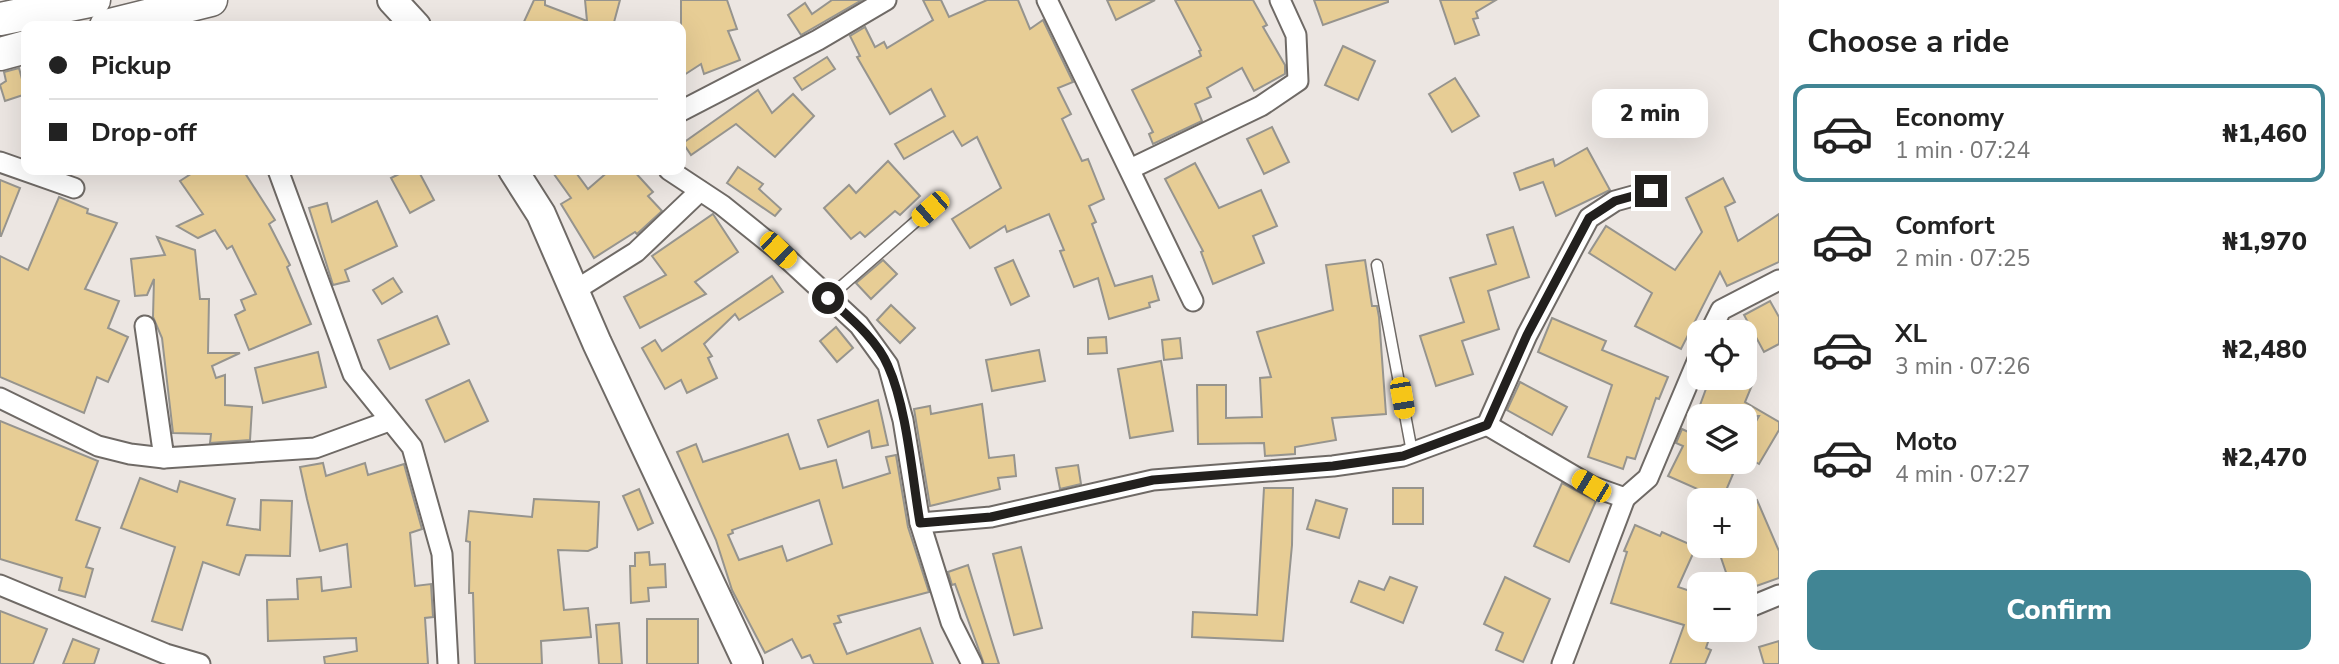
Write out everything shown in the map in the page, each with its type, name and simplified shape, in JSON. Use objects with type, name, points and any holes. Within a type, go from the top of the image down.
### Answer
[{"type":"main road","points":[[0,19],[94,0]]},
{"type":"main road","points":[[126,21],[211,0]]},
{"type":"main road","points":[[0,54],[21,48]]},
{"type":"street","points":[[392,0],[411,21]]},
{"type":"street","points":[[686,108],[818,40],[886,0]]},
{"type":"street","points":[[1047,0],[1193,301]]},
{"type":"street","points":[[1130,169],[1261,106],[1298,80],[1296,35],[1280,0]]},
{"type":"street","points":[[0,162],[21,169]]},
{"type":"street","points":[[37,175],[74,188]]},
{"type":"street","points":[[280,175],[354,374],[412,447],[442,554],[448,664]]},
{"type":"street","points":[[516,175],[541,214],[574,291],[748,664]]},
{"type":"street","points":[[676,175],[778,250],[859,326],[888,365],[903,420],[920,523],[951,622],[972,664]]},
{"type":"street","points":[[574,291],[636,252],[700,191]]},
{"type":"street","points":[[920,523],[991,517],[1153,480],[1333,466],[1412,452],[1487,425],[1527,335],[1589,218],[1615,201],[1651,191]]},
{"type":"street","points":[[1716,320],[1721,310],[1779,280]]},
{"type":"street","points":[[145,326],[164,458]]},
{"type":"street","points":[[1562,664],[1625,498],[1648,478],[1687,385]]},
{"type":"street","points":[[0,398],[98,446],[164,458],[315,448],[389,421]]},
{"type":"street","points":[[1487,425],[1591,486],[1625,498]]},
{"type":"street","points":[[0,585],[166,654],[200,664]]},
{"type":"street","points":[[1757,604],[1779,595]]},
{"type":"lane","points":[[828,298],[930,209]]},
{"type":"lane","points":[[1377,265],[1412,452]]},
{"type":"building","points":[[534,0],[545,0],[545,5],[587,21],[524,21]]},
{"type":"building","points":[[585,0],[620,0],[614,21],[587,21]]},
{"type":"building","points":[[681,0],[727,0],[737,29],[728,31],[740,60],[704,74],[701,64],[686,74],[686,21],[681,21]]},
{"type":"building","points":[[832,0],[862,0],[801,35],[788,15],[805,3],[812,14]]},
{"type":"building","points":[[923,0],[941,0],[949,17],[987,0],[1018,0],[1030,29],[1043,20],[1073,82],[1058,88],[1071,114],[1062,119],[1082,161],[1088,159],[1104,199],[1089,206],[1096,222],[1092,224],[1115,286],[1152,276],[1159,300],[1149,303],[1150,307],[1109,319],[1098,278],[1074,287],[1060,251],[1064,250],[1049,214],[1007,232],[1005,226],[970,248],[952,219],[1001,188],[977,137],[962,146],[953,131],[904,159],[895,144],[945,116],[931,89],[890,114],[857,57],[860,56],[850,36],[865,27],[875,47],[884,42],[887,48],[933,20]]},
{"type":"building","points":[[1107,0],[1155,0],[1116,20]]},
{"type":"building","points":[[1175,0],[1253,0],[1267,25],[1263,27],[1285,65],[1285,74],[1254,91],[1242,68],[1207,88],[1211,97],[1195,104],[1202,121],[1153,144],[1149,134],[1153,132],[1132,90],[1201,56],[1201,50]]},
{"type":"building","points":[[1314,0],[1388,0],[1388,2],[1323,25]]},
{"type":"building","points":[[1440,0],[1496,0],[1476,12],[1478,18],[1473,19],[1479,35],[1455,44]]},
{"type":"building","points":[[1343,46],[1375,61],[1358,100],[1325,85]]},
{"type":"building","points":[[827,57],[835,69],[802,90],[794,78]]},
{"type":"building","points":[[19,68],[21,96],[5,101],[0,85],[6,81],[4,72]]},
{"type":"building","points":[[1455,78],[1479,116],[1452,132],[1429,94]]},
{"type":"building","points":[[758,90],[772,113],[793,94],[814,116],[775,157],[736,124],[691,155],[686,148],[686,141]]},
{"type":"building","points":[[1272,127],[1289,162],[1264,174],[1247,139]]},
{"type":"building","points":[[1587,148],[1610,190],[1556,216],[1543,182],[1520,190],[1514,173],[1553,159],[1555,166]]},
{"type":"building","points":[[888,161],[920,196],[900,215],[895,211],[865,237],[860,232],[851,239],[824,208],[849,185],[856,193]]},
{"type":"building","points":[[1195,163],[1219,208],[1261,190],[1277,226],[1253,236],[1264,263],[1213,284],[1201,252],[1203,251],[1165,179]]},
{"type":"building","points":[[738,167],[763,184],[759,189],[781,209],[775,216],[727,183]]},
{"type":"building","points":[[189,175],[246,175],[275,220],[269,224],[290,265],[287,267],[311,324],[249,350],[235,315],[245,310],[241,300],[256,294],[232,246],[227,249],[215,230],[198,238],[177,226],[203,214],[180,181]]},
{"type":"building","points":[[397,175],[421,175],[434,200],[410,213],[391,178]]},
{"type":"building","points":[[555,175],[578,175],[588,189],[604,175],[638,175],[653,192],[648,196],[662,211],[637,234],[635,232],[594,258],[561,204],[571,198]]},
{"type":"building","points":[[1723,178],[1735,202],[1725,207],[1738,241],[1779,214],[1779,262],[1727,286],[1720,272],[1696,320],[1687,320],[1687,337],[1681,349],[1635,326],[1652,293],[1589,253],[1606,226],[1675,270],[1702,232],[1686,198]]},
{"type":"building","points":[[0,180],[20,188],[1,236],[0,236]]},
{"type":"building","points":[[59,197],[88,209],[87,213],[117,223],[85,289],[119,301],[108,328],[128,337],[108,382],[97,377],[84,413],[0,377],[0,256],[28,270]]},
{"type":"building","points":[[377,201],[397,246],[345,270],[349,281],[333,285],[309,208],[327,203],[332,222]]},
{"type":"building","points":[[713,214],[738,252],[695,282],[706,294],[640,328],[624,297],[666,275],[652,256]]},
{"type":"building","points":[[1513,227],[1529,277],[1488,291],[1499,329],[1462,341],[1473,374],[1436,386],[1420,336],[1464,322],[1450,278],[1496,264],[1487,235]]},
{"type":"building","points":[[157,237],[195,250],[200,299],[209,299],[208,353],[240,353],[212,366],[216,378],[225,375],[225,405],[252,407],[250,440],[210,443],[211,434],[173,433],[162,338],[153,317],[154,279],[147,295],[135,296],[131,259],[165,255]]},
{"type":"building","points":[[883,260],[897,274],[871,299],[856,283]]},
{"type":"building","points":[[1013,260],[1029,296],[1011,305],[995,268]]},
{"type":"building","points":[[1365,260],[1372,306],[1377,306],[1379,317],[1386,414],[1332,418],[1336,440],[1295,447],[1295,454],[1265,456],[1264,443],[1198,444],[1197,385],[1226,385],[1226,418],[1262,417],[1260,378],[1271,377],[1257,332],[1333,310],[1326,265]]},
{"type":"building","points":[[772,276],[783,292],[739,320],[735,314],[704,344],[712,356],[708,358],[717,378],[687,393],[681,380],[665,389],[642,348],[655,340],[662,351]]},
{"type":"building","points":[[393,278],[402,292],[382,304],[373,290]]},
{"type":"building","points":[[1770,301],[1779,317],[1779,344],[1764,352],[1757,339],[1757,320],[1747,320],[1744,315]]},
{"type":"building","points":[[891,305],[915,328],[900,343],[877,320]]},
{"type":"building","points":[[437,316],[449,344],[390,369],[378,340]]},
{"type":"building","points":[[1552,318],[1606,341],[1602,350],[1668,377],[1659,399],[1656,398],[1635,459],[1627,457],[1623,469],[1588,457],[1612,385],[1538,352]]},
{"type":"building","points":[[836,327],[853,348],[837,362],[820,341]]},
{"type":"building","points":[[1106,337],[1107,353],[1088,354],[1088,338]]},
{"type":"building","points":[[1180,338],[1182,358],[1164,360],[1162,340]]},
{"type":"building","points":[[1039,350],[1045,381],[992,391],[986,360]]},
{"type":"building","points":[[318,352],[326,387],[263,403],[255,368]]},
{"type":"building","points":[[1161,361],[1173,431],[1130,438],[1118,369]]},
{"type":"building","points":[[469,380],[488,421],[445,442],[426,400]]},
{"type":"building","points":[[1520,382],[1567,407],[1552,435],[1507,410]]},
{"type":"building","points":[[1706,390],[1750,390],[1745,402],[1748,404],[1700,404]]},
{"type":"building","points":[[878,400],[888,445],[872,448],[869,431],[828,447],[818,420]]},
{"type":"building","points":[[982,404],[989,458],[1014,455],[1016,476],[998,478],[1000,489],[930,506],[914,409],[930,406],[931,414]]},
{"type":"building","points":[[1757,409],[1779,422],[1779,430],[1759,464],[1757,420]]},
{"type":"building","points":[[0,421],[98,461],[76,520],[100,528],[86,567],[93,569],[85,597],[59,590],[62,578],[0,559]]},
{"type":"building","points":[[1682,429],[1687,431],[1687,474],[1733,474],[1727,488],[1695,488],[1668,476],[1683,446],[1676,443]]},
{"type":"building","points":[[788,434],[800,469],[836,460],[843,488],[890,473],[886,457],[896,455],[908,527],[929,592],[838,616],[841,622],[834,624],[847,654],[920,628],[933,664],[814,664],[810,655],[802,658],[792,639],[765,653],[732,590],[716,540],[677,452],[696,444],[703,462]],"holes":[[[819,500],[832,544],[787,561],[782,546],[739,560],[728,535],[733,533],[732,530]]]},
{"type":"building","points":[[323,463],[326,476],[365,463],[368,475],[404,464],[422,529],[410,533],[415,586],[431,584],[433,617],[425,618],[428,664],[325,664],[324,657],[357,651],[356,638],[268,641],[267,600],[298,599],[297,579],[321,577],[322,591],[351,587],[347,544],[320,551],[307,499],[300,467]]},
{"type":"building","points":[[1078,465],[1081,484],[1060,489],[1056,468]]},
{"type":"building","points":[[140,478],[177,492],[180,481],[235,499],[227,525],[260,530],[261,500],[292,501],[290,556],[246,555],[239,575],[203,562],[182,630],[152,621],[175,547],[121,528]]},
{"type":"building","points":[[1562,483],[1596,501],[1569,562],[1534,546]]},
{"type":"building","points":[[1264,488],[1293,488],[1292,545],[1283,641],[1192,637],[1193,612],[1257,615]]},
{"type":"building","points":[[1393,488],[1423,488],[1423,524],[1393,524]]},
{"type":"building","points":[[639,489],[653,523],[638,530],[623,496]]},
{"type":"building","points":[[534,499],[599,502],[597,547],[588,551],[558,550],[564,610],[588,608],[591,637],[541,641],[542,664],[475,664],[473,593],[469,593],[470,542],[466,541],[469,511],[532,517]]},
{"type":"building","points":[[1316,500],[1347,509],[1339,538],[1307,529]]},
{"type":"building","points":[[1757,500],[1779,551],[1779,578],[1757,586],[1757,572],[1726,572],[1721,558],[1757,558]]},
{"type":"building","points":[[1635,525],[1660,536],[1662,532],[1687,543],[1687,558],[1691,558],[1678,587],[1687,590],[1687,642],[1708,642],[1706,648],[1711,650],[1705,664],[1670,664],[1684,625],[1611,603],[1627,552],[1624,551]]},
{"type":"building","points":[[1021,547],[1042,628],[1014,635],[993,554]]},
{"type":"building","points":[[649,552],[650,565],[665,564],[666,587],[648,588],[649,601],[631,603],[630,566],[635,566],[635,553]]},
{"type":"building","points":[[968,565],[999,664],[984,664],[955,584],[952,585],[948,572]]},
{"type":"building","points":[[1390,577],[1417,587],[1403,623],[1351,602],[1359,581],[1384,590]]},
{"type":"building","points":[[1505,577],[1550,599],[1523,662],[1496,650],[1503,633],[1484,624]]},
{"type":"building","points":[[0,611],[47,629],[33,664],[0,664]]},
{"type":"building","points":[[647,619],[698,619],[698,664],[647,664]]},
{"type":"building","points":[[619,623],[622,664],[599,664],[596,625]]},
{"type":"building","points":[[73,639],[99,649],[94,664],[63,664]]},
{"type":"building","points":[[1779,641],[1779,664],[1764,664],[1759,647]]},
{"type":"route","points":[[828,298],[859,326],[888,365],[903,420],[920,523],[991,517],[1153,480],[1333,466],[1403,456],[1487,425],[1527,335],[1589,218],[1615,201],[1651,191]]}]
